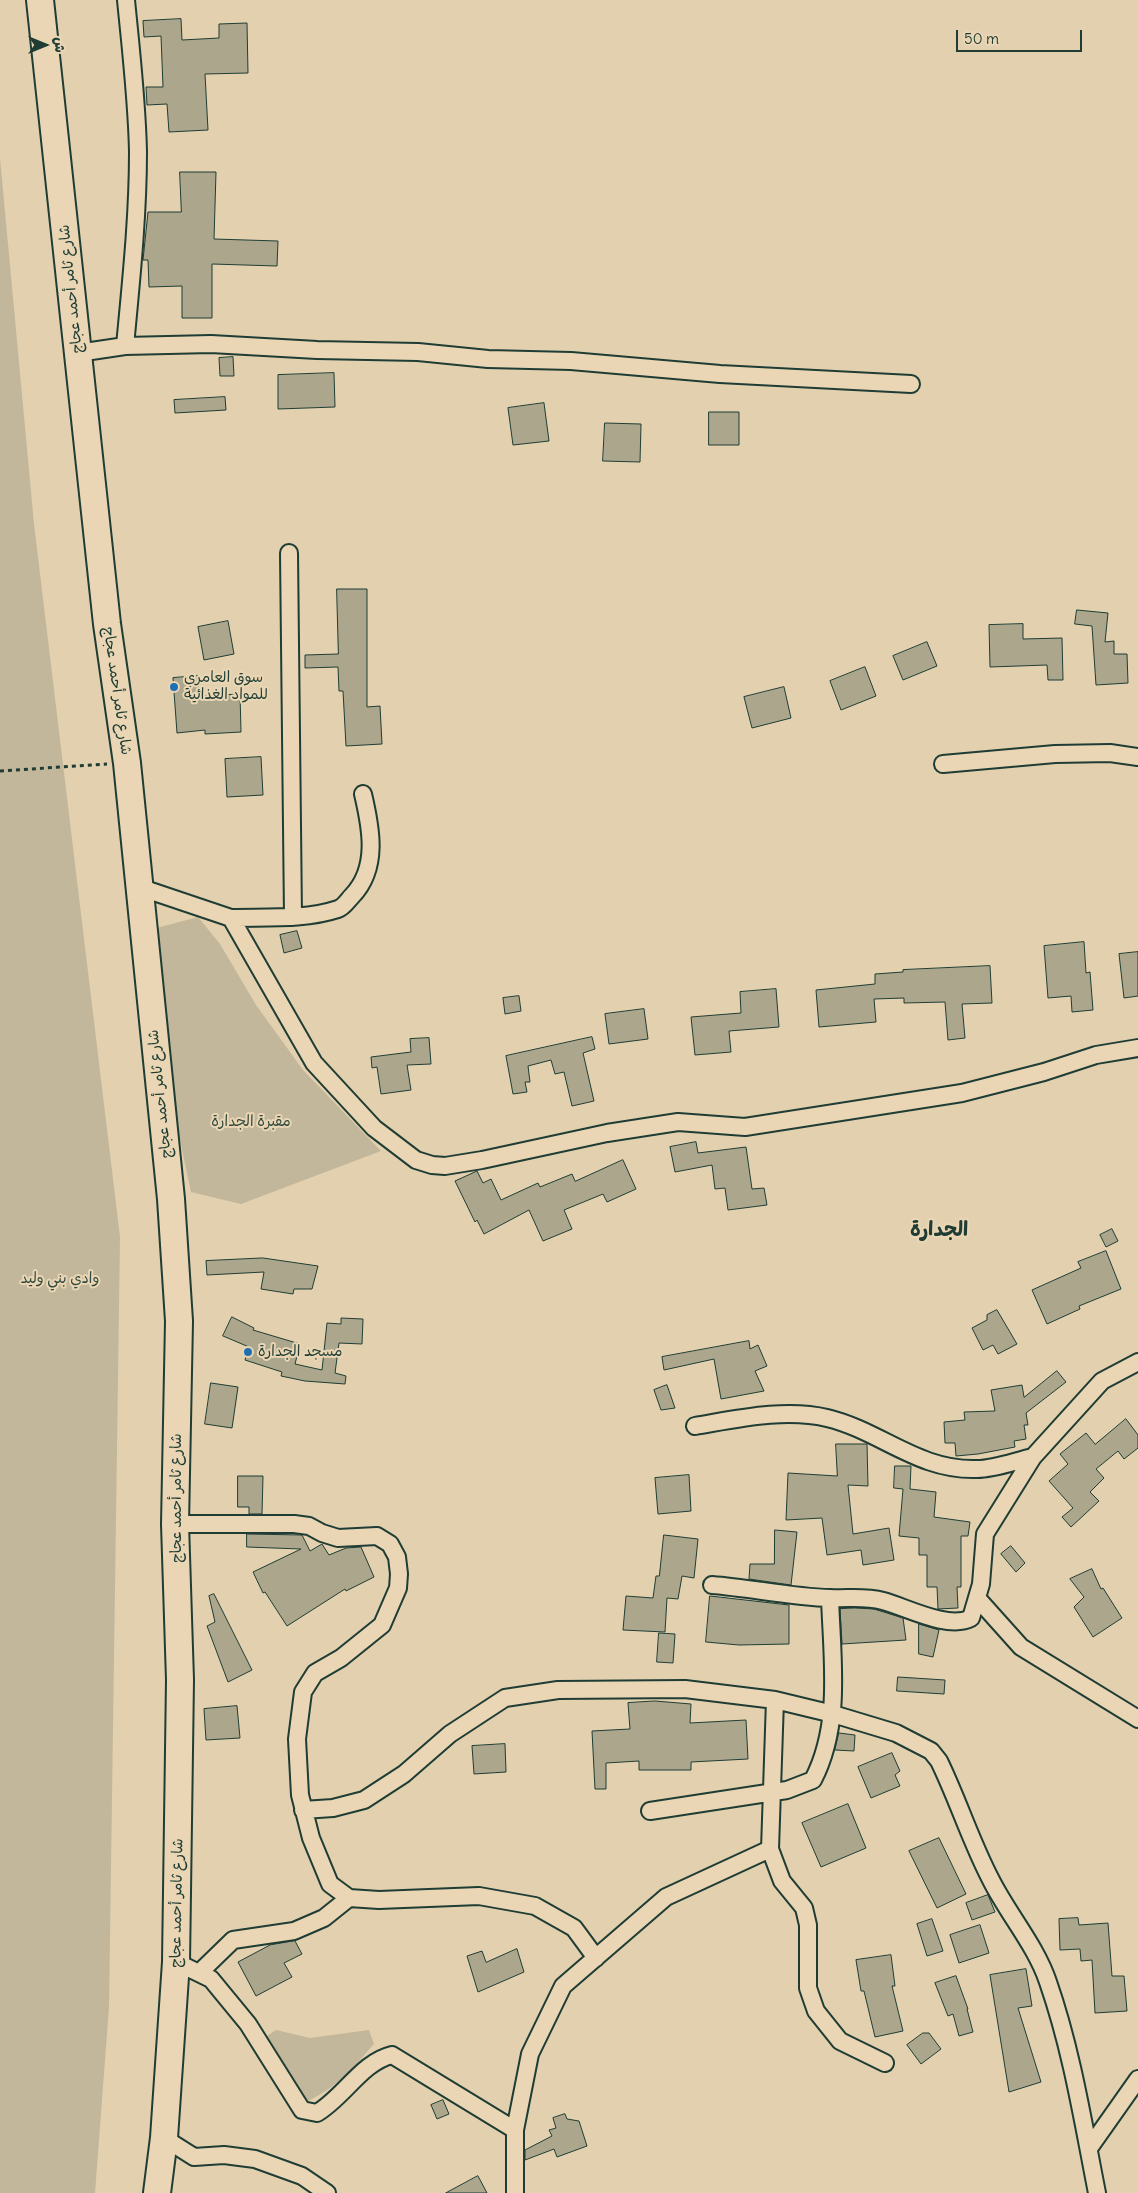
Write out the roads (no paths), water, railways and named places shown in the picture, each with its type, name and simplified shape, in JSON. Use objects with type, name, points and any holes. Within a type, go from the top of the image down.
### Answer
[{"type":"main road","name":"شارع ثامر أحمد عجاج","points":[[40,0],[107,624],[127,763],[171,1199],[179,1321],[176,1524],[180,1680],[176,1962],[164,2138],[157,2193]]},
{"type":"street","points":[[125,346],[134,259],[138,152],[136,99],[126,0]]},
{"type":"street","points":[[78,353],[125,346],[211,344],[317,350],[418,352],[488,359],[571,361],[720,374],[911,384]]},
{"type":"street","points":[[289,553],[293,917]]},
{"type":"street","points":[[943,764],[1055,754],[1110,753],[1138,757]]},
{"type":"street","points":[[139,887],[231,918],[293,917],[340,909],[358,890],[370,862],[371,829],[363,794]]},
{"type":"street","points":[[231,918],[314,1063],[374,1128],[416,1160],[432,1165],[445,1166],[482,1160],[607,1133],[678,1122],[745,1127],[962,1093],[1044,1072],[1096,1055],[1138,1048]]},
{"type":"street","points":[[712,1585],[830,1598],[870,1598],[918,1614],[962,1622],[970,1618],[978,1599],[985,1534],[1033,1457],[1102,1381],[1138,1362]]},
{"type":"street","points":[[695,1426],[743,1418],[812,1415],[860,1429],[911,1456],[937,1466],[978,1470],[1033,1457]]},
{"type":"street","points":[[176,1524],[294,1524],[309,1526],[338,1538],[377,1536],[390,1544],[398,1557],[398,1588],[382,1625],[341,1658],[315,1672],[303,1692],[296,1739],[300,1795],[310,1838],[330,1884],[349,1898],[379,1900],[479,1896],[535,1906],[574,1928],[596,1958]]},
{"type":"street","points":[[650,1811],[787,1790],[813,1780],[823,1761],[833,1714],[830,1598]]},
{"type":"street","points":[[978,1599],[1021,1647],[1138,1719]]},
{"type":"street","points":[[303,1810],[333,1808],[364,1800],[404,1774],[450,1734],[504,1698],[558,1690],[685,1689],[775,1700],[873,1725],[911,1740],[931,1751],[940,1761],[984,1867],[1048,1981],[1075,2073],[1097,2193]]},
{"type":"street","points":[[775,1700],[770,1793],[770,1849],[782,1881],[804,1908],[808,1926],[808,1988],[816,2011],[840,2041],[885,2062]]},
{"type":"street","points":[[515,2193],[515,2130],[530,2054],[564,1986],[666,1897],[770,1849]]},
{"type":"street","points":[[199,1973],[233,1940],[294,1931],[324,1918],[349,1898]]},
{"type":"street","points":[[176,1962],[211,1979],[248,2024],[302,2110],[318,2113],[329,2106],[379,2058],[392,2055],[515,2130]]},
{"type":"street","points":[[1090,2147],[1138,2080]]},
{"type":"street","points":[[164,2138],[194,2157],[224,2155],[255,2159],[302,2176],[327,2193]]},
{"type":"place","name":"سوق العامري للمواد الغذائية","points":[[174,687]]},
{"type":"place","name":"مسجد الجدارة","points":[[248,1352]]},
{"type":"district","name":"الجدارة","points":[[939,1230]]},
{"type":"park label","name":"مقبرة الجدارة","points":[[251,1122]]},
{"type":"park label","name":"وادي بني وليد","points":[[60,1279]]}]
